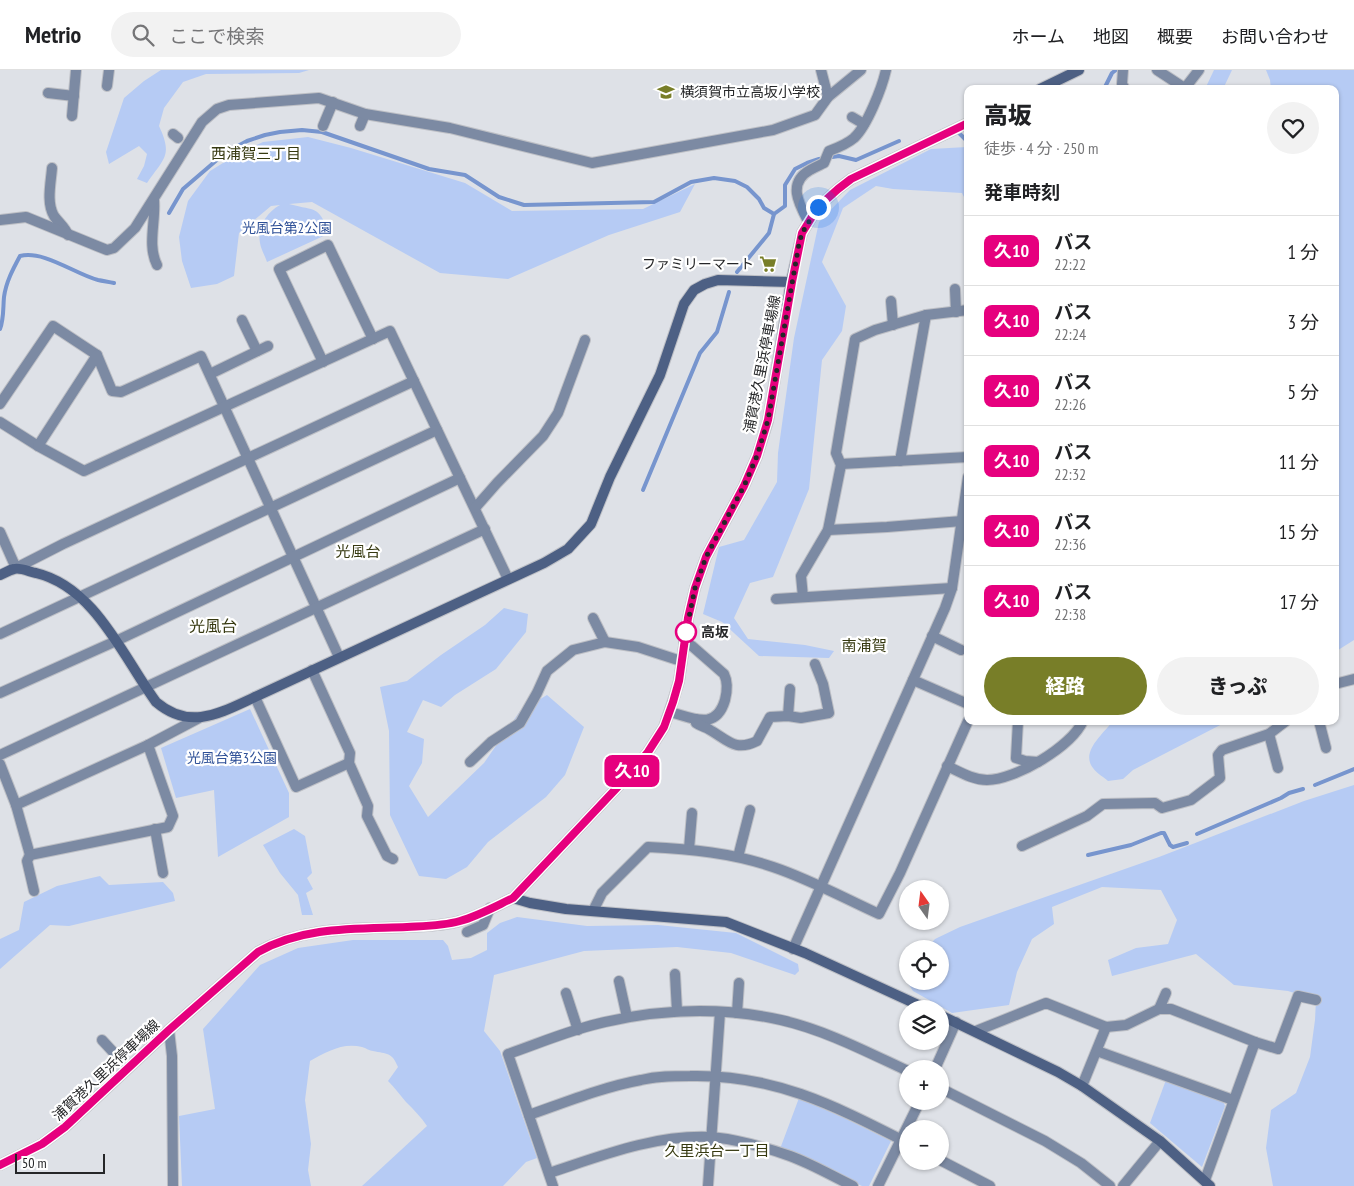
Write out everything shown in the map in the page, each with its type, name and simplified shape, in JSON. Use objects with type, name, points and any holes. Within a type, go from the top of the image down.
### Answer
[{"type":"street","points":[[72,116],[76,70]]},
{"type":"street","points":[[107,86],[109,70]]},
{"type":"street","points":[[821,70],[828,98]]},
{"type":"street","points":[[0,220],[26,217],[107,250],[114,248],[135,228],[202,122],[217,109],[229,105],[319,98],[365,114],[450,128],[592,163],[773,130],[815,115],[828,98],[862,70]]},
{"type":"street","points":[[808,221],[796,197],[796,187],[803,175],[827,157],[829,151],[840,147],[854,138],[864,124],[883,84],[886,70]]},
{"type":"street","points":[[1048,85],[1079,70]]},
{"type":"street","points":[[1123,70],[1123,85]]},
{"type":"street","points":[[1157,70],[1181,85]]},
{"type":"street","points":[[1188,85],[1199,70]]},
{"type":"street","points":[[48,93],[74,96]]},
{"type":"street","points":[[323,126],[333,102]]},
{"type":"street","points":[[360,126],[365,114]]},
{"type":"street","points":[[852,116],[864,124]]},
{"type":"street","name":"浦賀港久里浜停車場線","points":[[0,1165],[42,1144],[65,1127],[169,1030],[258,952],[274,943],[305,934],[329,930],[431,926],[461,921],[513,898],[581,826],[648,752],[664,727],[670,712],[679,681],[684,643],[695,588],[706,557],[744,486],[757,456],[768,420],[799,244],[808,221],[828,198],[851,179],[964,125]]},
{"type":"street","points":[[52,168],[51,209],[65,227],[68,235]]},
{"type":"street","points":[[154,200],[152,236],[157,265]]},
{"type":"street","points":[[323,362],[279,269],[328,245],[373,339]]},
{"type":"street","points":[[16,568],[45,575],[69,587],[80,596],[94,611],[156,702],[167,711],[180,716],[199,718],[212,716],[544,563],[568,549],[591,524],[610,477],[660,375],[684,304],[694,290],[718,280],[792,282]]},
{"type":"street","points":[[955,289],[956,312]]},
{"type":"street","points":[[891,301],[893,325]]},
{"type":"street","points":[[803,596],[801,576],[828,530],[841,464],[836,454],[855,339],[875,330],[926,315],[964,311]]},
{"type":"street","points":[[900,461],[926,315]]},
{"type":"street","points":[[242,320],[257,351]]},
{"type":"street","points":[[0,404],[53,326],[97,355],[112,391],[121,392],[201,356],[339,657]]},
{"type":"street","points":[[0,422],[38,446],[84,471],[390,331],[508,579]]},
{"type":"street","points":[[475,508],[543,436],[558,413],[584,340]]},
{"type":"street","points":[[210,374],[268,346]]},
{"type":"street","points":[[38,446],[97,355]]},
{"type":"street","points":[[0,575],[414,382]]},
{"type":"street","points":[[0,634],[437,430]]},
{"type":"street","points":[[841,464],[964,457]]},
{"type":"street","points":[[0,693],[116,642],[460,478]]},
{"type":"street","points":[[793,949],[952,588],[964,506]]},
{"type":"street","points":[[828,530],[962,521]]},
{"type":"street","points":[[0,754],[485,529]]},
{"type":"street","points":[[0,532],[16,568]]},
{"type":"street","points":[[776,599],[952,588]]},
{"type":"street","points":[[593,618],[605,642]]},
{"type":"street","points":[[932,636],[961,650]]},
{"type":"street","points":[[470,762],[491,742],[520,723],[547,672],[573,650],[605,642],[638,647],[681,661]]},
{"type":"street","points":[[670,712],[706,720],[719,715],[727,694],[727,678],[724,674],[692,646],[684,643]]},
{"type":"street","points":[[695,719],[696,723],[711,730],[728,743],[738,746],[748,745],[757,741],[770,717],[788,716],[801,718],[829,713],[823,684],[816,664]]},
{"type":"street","points":[[312,670],[350,753],[349,763],[368,806],[367,816],[387,856],[393,859]]},
{"type":"street","points":[[1339,683],[1354,678]]},
{"type":"street","points":[[913,680],[964,702]]},
{"type":"street","points":[[788,716],[790,689]]},
{"type":"street","points":[[255,697],[296,786],[349,763]]},
{"type":"street","points":[[16,805],[148,745],[199,718]]},
{"type":"street","points":[[593,911],[602,893],[648,846],[689,849],[738,857],[774,867],[879,914],[900,874],[966,725]]},
{"type":"street","points":[[1018,725],[1016,758],[1039,762]]},
{"type":"street","points":[[948,766],[976,779],[989,780],[1004,777],[1039,762],[1068,741],[1080,725]]},
{"type":"street","points":[[1022,846],[1087,816],[1103,804],[1155,803],[1162,808],[1191,800],[1220,778],[1218,755],[1222,750],[1239,746],[1269,734],[1281,725]]},
{"type":"street","points":[[1320,725],[1326,748]]},
{"type":"street","points":[[1269,734],[1278,768]]},
{"type":"street","points":[[30,855],[168,827],[173,816],[148,745]]},
{"type":"street","points":[[0,764],[16,805],[30,855],[27,861],[34,891]]},
{"type":"street","points":[[738,857],[750,810]]},
{"type":"street","points":[[689,849],[692,813]]},
{"type":"street","points":[[155,829],[163,873]]},
{"type":"street","points":[[513,898],[566,909],[726,922],[793,949],[906,1000]]},
{"type":"street","points":[[467,932],[483,925],[490,908]]},
{"type":"street","points":[[674,974],[677,1011]]},
{"type":"street","points":[[619,981],[627,1017]]},
{"type":"street","points":[[737,1013],[739,983]]},
{"type":"street","points":[[1159,1008],[1166,992]]},
{"type":"street","points":[[566,993],[578,1030]]},
{"type":"street","points":[[976,1032],[1046,1003],[1106,1027],[1126,1025],[1159,1008],[1171,1009],[1278,1049],[1298,996],[1316,1000]]},
{"type":"street","points":[[553,1186],[508,1054],[578,1030],[627,1017],[677,1011],[737,1013],[782,1020],[865,1050],[899,1067]]},
{"type":"street","points":[[708,1186],[720,1012]]},
{"type":"street","points":[[949,1019],[1058,1072],[1082,1086],[1160,1141],[1207,1183],[1233,1100],[1255,1042]]},
{"type":"street","points":[[939,1060],[956,1022]]},
{"type":"street","points":[[1082,1086],[1106,1027]]},
{"type":"street","points":[[169,1030],[172,1056],[173,1186]]},
{"type":"street","points":[[102,1040],[128,1068]]},
{"type":"street","points":[[1097,1050],[1233,1100]]},
{"type":"street","points":[[529,1115],[606,1089],[641,1080],[666,1076],[717,1075],[749,1079],[795,1091],[835,1106],[899,1139]]},
{"type":"street","points":[[949,1093],[1045,1141],[1081,1163],[1110,1186]]},
{"type":"street","points":[[549,1174],[629,1147],[660,1140],[710,1137],[760,1147],[792,1157],[853,1186]]},
{"type":"street","points":[[1123,1186],[1160,1141]]},
{"type":"street","points":[[878,1186],[899,1152]]},
{"type":"street","points":[[949,1165],[990,1186]]},
{"type":"green space","points":[[161,70],[309,70],[299,73],[206,74],[183,82],[164,108],[159,126],[165,144],[165,156],[147,183],[137,179],[144,166],[147,154],[139,146],[109,164],[106,152],[124,98]]},
{"type":"green space","points":[[1214,70],[1232,70],[1225,85],[1207,85]]},
{"type":"green space","points":[[1266,70],[1354,70],[1354,640],[1339,649],[1339,85],[1271,85]]},
{"type":"green space","name":"光風台第2公園","points":[[308,137],[351,148],[465,183],[512,211],[643,209],[695,184],[680,212],[609,235],[508,279],[440,273],[312,202],[289,204],[311,209],[319,213],[330,233],[267,262],[259,237],[267,216],[280,205],[271,206],[239,233],[234,276],[217,284],[191,288],[182,261],[179,237],[188,201],[210,171],[236,155],[263,142]]},
{"type":"green space","points":[[964,147],[964,197],[962,193],[893,189],[876,186],[843,208],[822,262],[846,306],[842,331],[822,360],[809,489],[773,577],[750,583],[734,618],[748,639],[805,645],[834,651],[829,658],[759,656],[722,622],[703,614],[719,547],[744,540],[777,482],[778,453],[794,338],[819,222],[850,190],[931,149]]},
{"type":"green space","points":[[504,608],[528,614],[526,632],[496,669],[455,695],[441,707],[423,700],[407,732],[424,739],[422,763],[409,786],[428,817],[484,763],[520,711],[547,695],[584,727],[565,775],[546,797],[488,842],[467,867],[446,879],[419,876],[390,815],[389,731],[380,687],[407,681],[485,625]]},
{"type":"green space","name":"光風台第3公園","points":[[250,709],[289,793],[289,817],[218,857],[214,790],[176,798],[161,748]]},
{"type":"green space","points":[[1110,725],[1220,725],[1133,770],[1123,779],[1108,781],[1096,772],[1090,762],[1091,749]]},
{"type":"green space","points":[[1354,785],[1354,1186],[1273,1186],[1266,1148],[1271,1110],[1296,1093],[1310,1057],[1316,1000],[1288,991],[1234,985],[1196,954],[1112,976],[1108,960],[1136,948],[1168,944],[1177,920],[1161,890],[1102,887],[1052,907],[1054,924],[1032,939],[1017,972],[1009,1005],[952,1013],[949,1011],[949,1000],[929,1000],[912,990],[949,990],[949,940],[935,939],[960,927],[1159,857],[1304,801]]},
{"type":"green space","points":[[294,829],[305,836],[312,873],[307,878],[313,889],[306,893],[313,915],[302,915],[298,895],[280,873],[263,845]]},
{"type":"green space","points":[[100,876],[109,885],[163,882],[173,893],[175,901],[69,926],[50,925],[0,969],[0,939],[19,930],[24,902],[57,886]]},
{"type":"green space","points":[[517,917],[587,926],[658,925],[736,933],[798,964],[799,971],[795,975],[731,953],[677,947],[584,951],[494,975],[484,1031],[500,1051],[537,1158],[526,1162],[503,1186],[362,1186],[427,1126],[388,1081],[398,1067],[394,1059],[385,1053],[362,1047],[348,1046],[322,1054],[310,1061],[305,1100],[311,1144],[308,1170],[311,1186],[182,1186],[179,1116],[215,1109],[203,1029],[260,965],[298,948],[353,940],[443,940],[448,946],[452,960],[471,958],[487,950],[487,933],[500,923]]},
{"type":"green space","points":[[1166,1080],[1223,1101],[1225,1106],[1202,1167],[1150,1123]]},
{"type":"green space","points":[[799,1098],[891,1141],[869,1186],[862,1186],[780,1149]]},
{"type":"waterway","points":[[1106,85],[1112,73],[1116,70]]},
{"type":"waterway","points":[[169,213],[183,189],[225,153],[247,141],[280,132],[302,130],[322,132],[429,169],[465,175],[499,197],[524,205],[654,202],[691,182],[714,178],[735,181],[747,187],[759,199],[764,208],[774,214],[785,206],[785,185],[795,169],[819,159],[839,156],[856,160],[899,141]]},
{"type":"waterway","points":[[959,133],[964,138]]},
{"type":"waterway","points":[[737,272],[769,233],[774,214]]},
{"type":"waterway","points":[[0,329],[6,286],[20,256],[39,256],[89,277],[114,283]]},
{"type":"waterway","points":[[643,490],[700,353],[717,332],[729,292]]},
{"type":"waterway","points":[[1315,785],[1354,769]]},
{"type":"waterway","points":[[1197,834],[1289,793],[1303,789]]},
{"type":"waterway","points":[[1088,855],[1131,845],[1161,833],[1164,833],[1173,847],[1187,843]]},
{"type":"bus line","name":"久10","points":[[0,1165],[42,1144],[65,1127],[169,1030],[258,952],[274,943],[305,934],[329,930],[431,926],[461,921],[513,898],[628,776],[648,752],[664,727],[669,715],[679,681],[688,618],[695,588],[713,542],[744,486],[757,456],[768,420],[799,244],[808,221],[818,207],[851,179],[964,125]]},
{"type":"place","name":"横須賀市立高坂小学校","points":[[666,92]]},
{"type":"place","name":"ファミリーマート","points":[[768,264]]},
{"type":"place","name":"高坂","points":[[686,632]]},
{"type":"district","name":"西浦賀三丁目","points":[[256,154]]},
{"type":"district","name":"光風台","points":[[358,552]]},
{"type":"district","name":"光風台","points":[[213,626]]},
{"type":"district","name":"南浦賀","points":[[864,646]]},
{"type":"district","name":"久里浜台一丁目","points":[[717,1151]]},
{"type":"route","points":[[686,632],[695,588],[706,557],[744,486],[757,456],[768,420],[799,244],[808,221],[818,207]]}]
